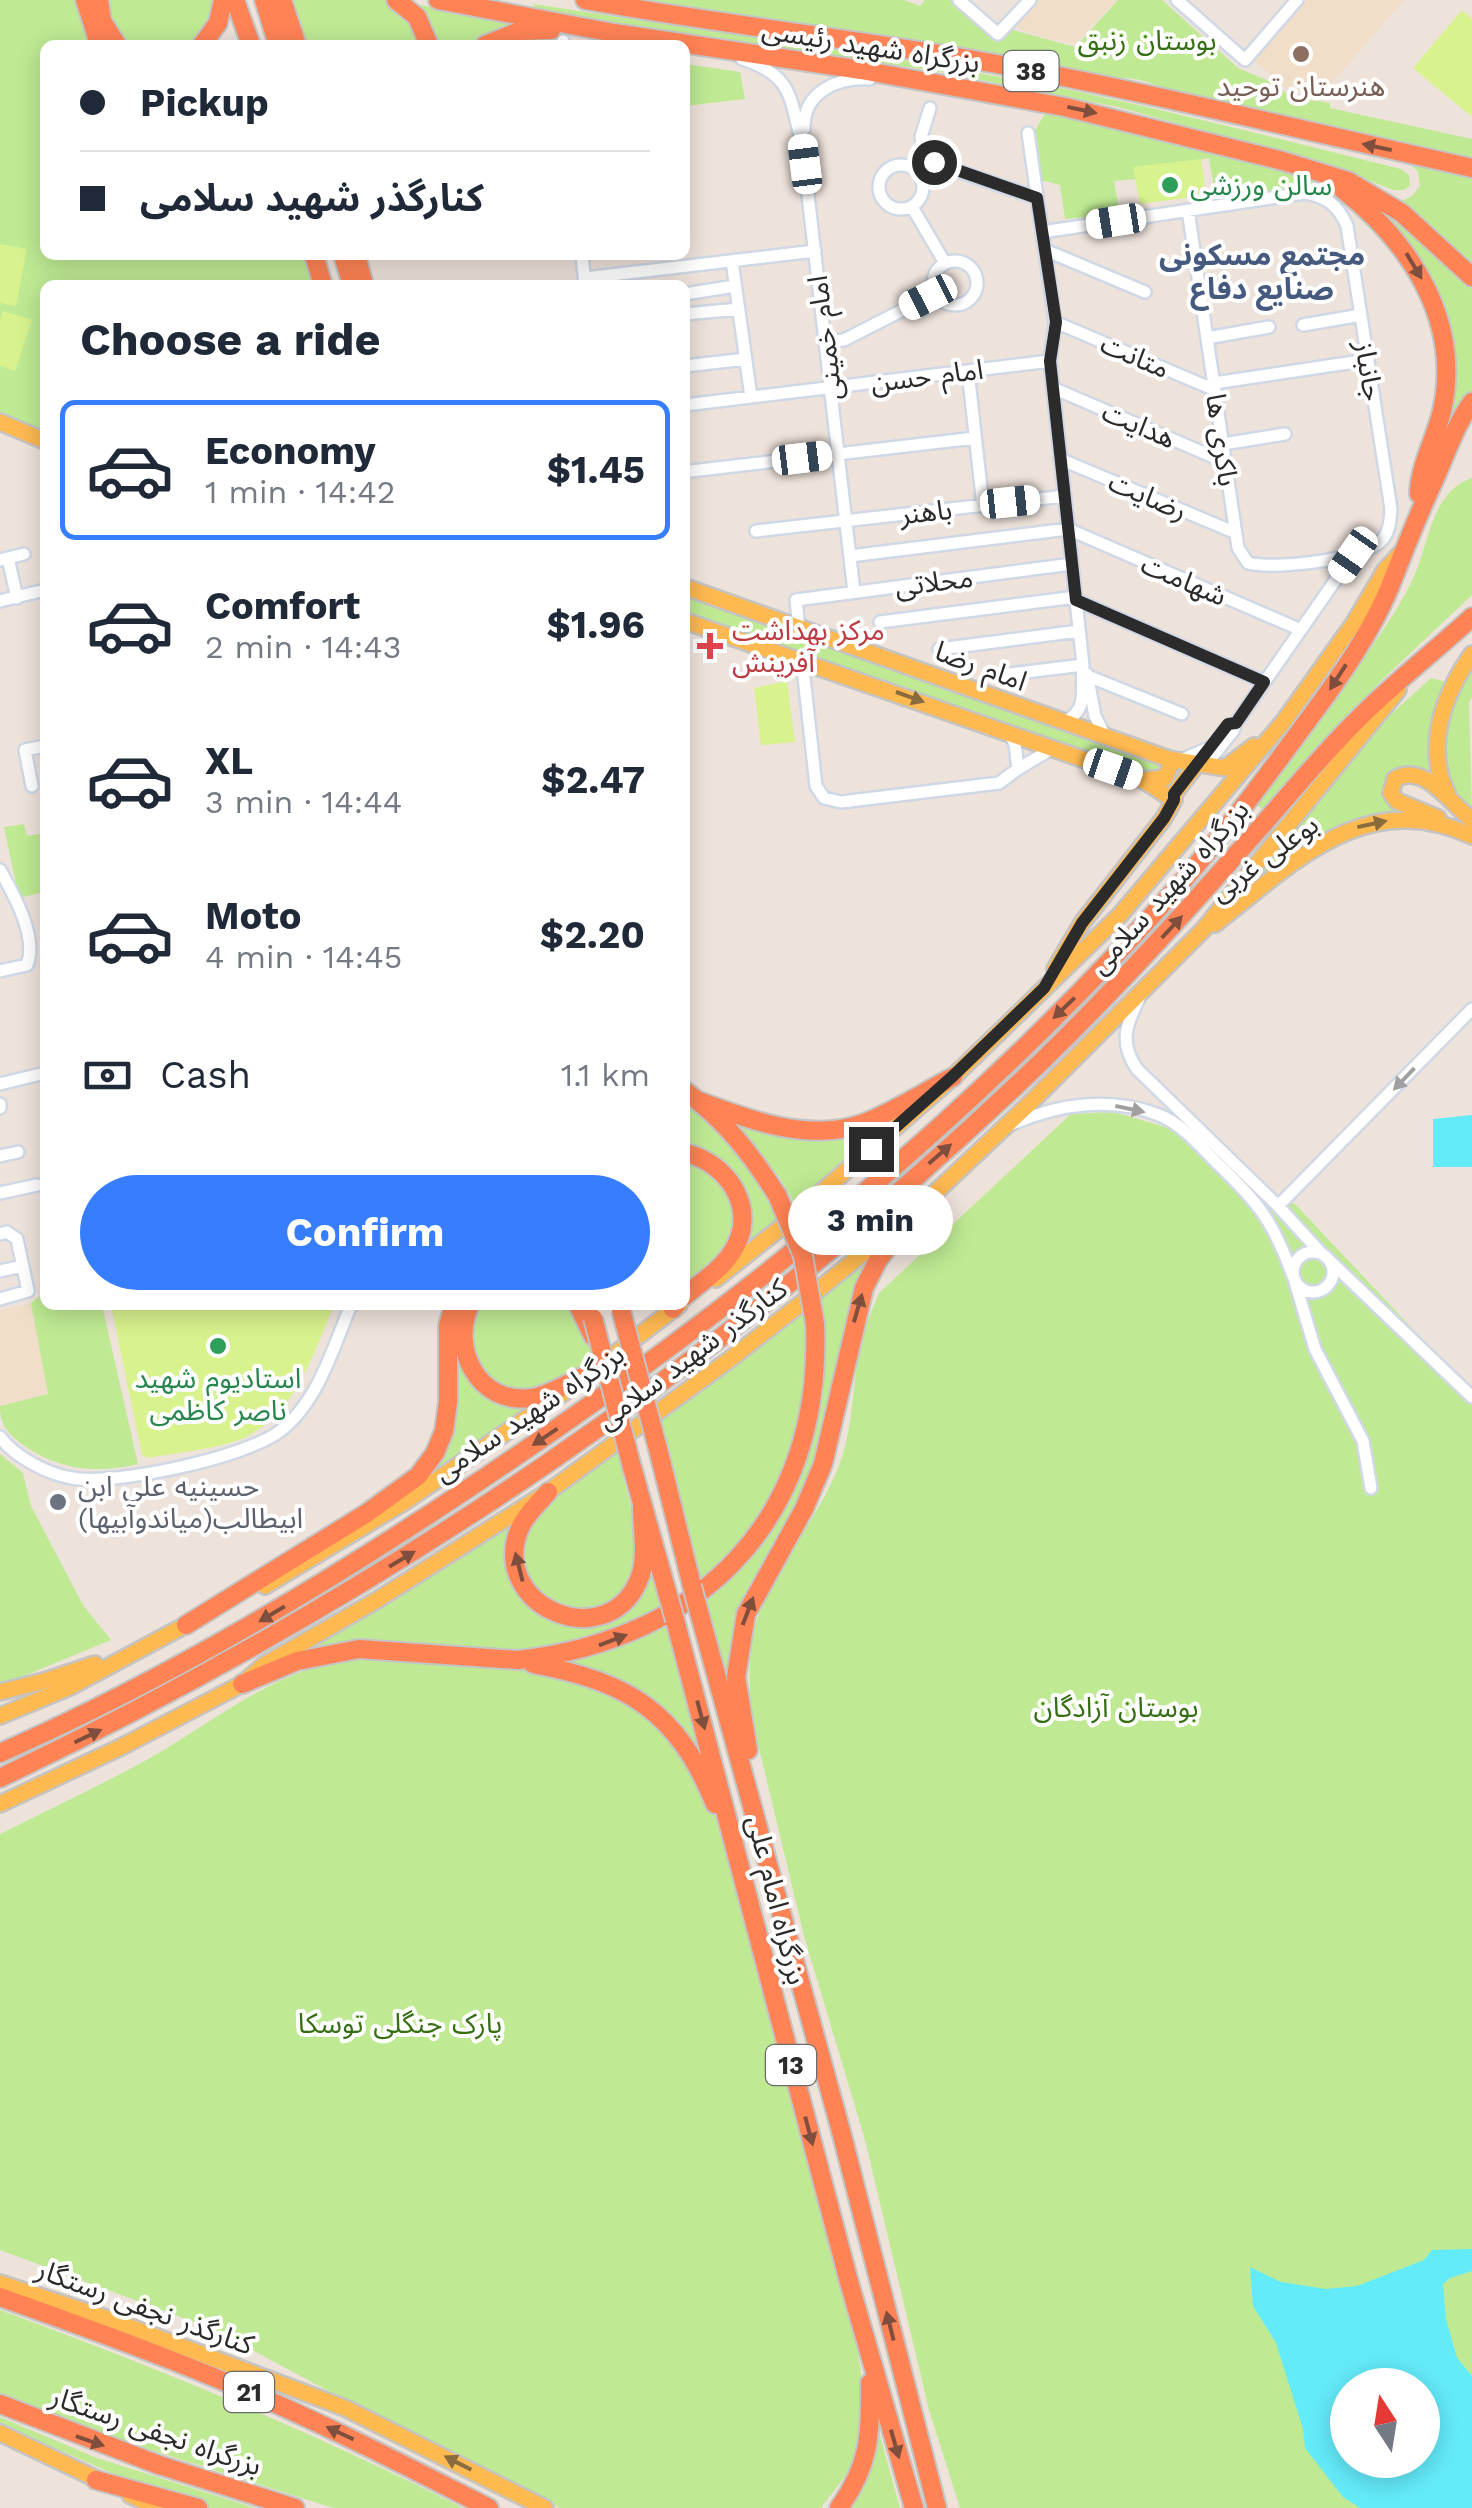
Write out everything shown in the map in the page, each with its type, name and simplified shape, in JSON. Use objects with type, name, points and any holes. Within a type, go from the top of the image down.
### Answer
[{"type":"highway","points":[[84,0],[98,40]]},
{"type":"highway","points":[[99,0],[105,28],[113,40]]},
{"type":"highway","points":[[206,40],[218,23],[222,0]]},
{"type":"highway","points":[[236,0],[248,40]]},
{"type":"highway","points":[[264,0],[290,40]]},
{"type":"highway","points":[[282,0],[291,40]]},
{"type":"highway","points":[[396,0],[416,17],[427,40]]},
{"type":"highway","name":"بزرگراه شهید رئیسی","points":[[438,0],[662,40]]},
{"type":"highway","name":"بزرگراه شهید رئیسی","points":[[590,1],[993,64],[1205,106],[1312,134],[1472,168]]},
{"type":"highway","points":[[493,40],[530,30],[614,32]]},
{"type":"highway","name":"بزرگراه شهید رئیسی","points":[[690,45],[928,82],[1137,122],[1322,172],[1348,181],[1417,225],[1472,277]]},
{"type":"highway","points":[[1322,172],[1386,227],[1412,260],[1438,317],[1444,358],[1443,403],[1419,488],[1420,506]]},
{"type":"highway","name":"بزرگراه شهید سلامی","points":[[0,1753],[252,1626],[361,1560],[675,1346],[862,1195],[1078,994],[1184,879],[1342,672],[1386,595],[1420,506],[1472,402]]},
{"type":"highway","name":"بزرگراه شهید سلامی","points":[[0,1778],[108,1727],[316,1612],[530,1477],[719,1341],[851,1232],[1045,1058],[1188,910],[1358,718],[1472,617]]},
{"type":"highway","points":[[692,1096],[753,1122],[800,1130],[832,1130],[860,1124],[953,1076]]},
{"type":"highway","points":[[518,1660],[588,1649],[643,1628],[704,1589],[739,1557],[772,1514],[804,1440],[814,1385],[816,1324],[803,1256],[777,1195],[747,1148],[692,1096]]},
{"type":"highway","points":[[690,1155],[706,1159],[726,1174],[736,1190],[741,1221],[732,1252],[690,1293]]},
{"type":"highway","points":[[763,1844],[736,1677],[741,1630],[752,1600],[804,1509],[824,1464],[864,1288],[878,1260],[918,1208]]},
{"type":"highway","points":[[186,1624],[367,1513],[418,1476],[435,1453],[444,1431],[448,1326],[453,1310]]},
{"type":"highway","points":[[468,1310],[462,1329],[464,1351],[477,1377],[491,1390],[514,1398],[534,1397],[590,1374]]},
{"type":"highway","points":[[580,1310],[602,1355]]},
{"type":"highway","name":"بزرگراه امام علی","points":[[621,1310],[842,2136],[937,2508]]},
{"type":"highway","name":"بزرگراه امام علی","points":[[592,1312],[870,2357],[914,2508]]},
{"type":"highway","points":[[548,1492],[524,1519],[515,1558],[530,1595],[551,1612],[566,1617],[588,1618],[608,1612],[633,1591],[643,1566],[642,1505]]},
{"type":"highway","points":[[242,1684],[298,1661],[359,1649],[518,1660],[611,1684],[656,1714],[691,1752],[735,1852]]},
{"type":"highway","name":"21","points":[[0,2298],[248,2392],[347,2436],[490,2508]]},
{"type":"highway","points":[[839,2508],[856,2479],[870,2439],[870,2357]]},
{"type":"highway","name":"بزرگراه نجفی رستگار","points":[[0,2404],[88,2440],[295,2508]]},
{"type":"highway","points":[[96,2480],[198,2508]]},
{"type":"main road","points":[[0,422],[40,440]]},
{"type":"main road","name":"کنارگذر شهید سلامی","points":[[690,1296],[784,1225],[953,1076],[1120,915],[1284,721],[1354,624],[1385,570],[1403,551]]},
{"type":"main road","name":"امام رضا","points":[[690,589],[1172,760],[1227,767]]},
{"type":"main road","name":"امام رضا","points":[[690,623],[1143,780],[1174,800]]},
{"type":"main road","points":[[1452,803],[1437,770],[1436,742],[1454,684],[1472,654]]},
{"type":"main road","name":"کنارگذر شهید سلامی","points":[[0,1804],[120,1748],[242,1684],[264,1664],[378,1600],[548,1492],[733,1358],[918,1208],[1144,990],[1202,930],[1419,664]]},
{"type":"main road","points":[[1227,767],[1284,721]]},
{"type":"main road","points":[[1143,780],[1166,778],[1172,760]]},
{"type":"main road","points":[[1044,988],[1082,923],[1202,765]]},
{"type":"main road","points":[[1445,824],[1432,814],[1397,801],[1391,784],[1405,774],[1418,774],[1472,820]]},
{"type":"main road","name":"بوعلی غربی","points":[[1202,930],[1338,834],[1388,820],[1445,824],[1472,836]]},
{"type":"main road","name":"کنارگذر شهید سلامی","points":[[0,1716],[72,1686],[268,1584],[393,1508],[590,1374],[671,1310]]},
{"type":"main road","points":[[0,1692],[76,1672],[160,1639]]},
{"type":"main road","name":"کنارگذر نجفی رستگار","points":[[0,2283],[128,2326],[344,2408],[545,2508]]},
{"type":"main road","points":[[0,2433],[159,2508]]},
{"type":"street","points":[[959,0],[998,34],[1030,0]]},
{"type":"street","points":[[1176,0],[1246,60],[1297,0]]},
{"type":"street","name":"امام خمینی","points":[[710,48],[762,66],[782,82],[794,102],[854,592]]},
{"type":"street","points":[[802,143],[806,106],[825,88],[859,78],[928,82]]},
{"type":"street","points":[[930,108],[922,137],[924,154],[934,162],[1037,198]]},
{"type":"street","points":[[1028,134],[1056,322],[1050,361],[1079,631],[1095,716],[1105,736]]},
{"type":"street","name":"جانباز","points":[[1042,232],[1305,193],[1330,201],[1341,211],[1347,226],[1390,509],[1389,528],[1382,540],[1353,555],[1236,723],[1228,724],[1202,765]]},
{"type":"street","points":[[912,207],[945,263]]},
{"type":"street","name":"باکری ها","points":[[1188,210],[1236,533]]},
{"type":"street","points":[[1045,250],[1145,292]]},
{"type":"street","points":[[598,280],[815,251]]},
{"type":"street","points":[[732,261],[751,397]]},
{"type":"street","points":[[945,263],[966,264],[976,274],[976,288],[968,300],[955,304],[942,300],[936,293],[935,274],[945,263]]},
{"type":"street","points":[[690,293],[735,286]]},
{"type":"street","points":[[826,342],[844,340],[936,293]]},
{"type":"street","points":[[690,313],[739,308]]},
{"type":"street","points":[[1303,325],[1361,316]]},
{"type":"street","name":"متانت","points":[[1056,322],[1214,386]]},
{"type":"street","points":[[1207,338],[1269,327]]},
{"type":"street","points":[[690,365],[746,358]]},
{"type":"street","points":[[1214,386],[1368,360]]},
{"type":"street","name":"امام حسن","points":[[690,405],[1050,361]]},
{"type":"street","points":[[968,371],[983,506]]},
{"type":"street","name":"هدایت","points":[[1053,388],[1226,462]]},
{"type":"street","points":[[1223,444],[1285,434]]},
{"type":"street","points":[[691,472],[975,438]]},
{"type":"street","name":"رضایت","points":[[1060,459],[1236,533]]},
{"type":"street","name":"باهنر","points":[[756,532],[1064,496]]},
{"type":"street","points":[[850,556],[1068,529]]},
{"type":"street","name":"شهامت","points":[[1068,529],[1300,630]]},
{"type":"street","points":[[1236,533],[1238,548],[1248,563],[1264,567],[1353,555]]},
{"type":"street","points":[[17,598],[4,559],[24,554]]},
{"type":"street","name":"محلاتی","points":[[799,628],[796,600],[1072,564]]},
{"type":"street","points":[[0,601],[40,591]]},
{"type":"street","points":[[880,622],[1076,598],[1264,682]]},
{"type":"street","points":[[939,648],[1079,631]]},
{"type":"street","points":[[802,659],[816,786],[824,798],[841,802],[1000,783],[1053,748]]},
{"type":"street","points":[[1064,722],[1076,716],[1083,705],[1085,671]]},
{"type":"street","points":[[1000,676],[1085,671],[1182,714]]},
{"type":"street","points":[[1009,732],[1018,769]]},
{"type":"street","points":[[32,786],[25,750],[40,747]]},
{"type":"street","points":[[1172,760],[1215,748],[1227,767]]},
{"type":"street","points":[[0,870],[4,886],[19,902],[31,956],[27,966],[0,971]]},
{"type":"street","points":[[1144,990],[1125,1034],[1132,1062],[1472,1397]]},
{"type":"street","points":[[1278,1206],[1472,1010]]},
{"type":"street","points":[[0,1084],[40,1074]]},
{"type":"street","points":[[1002,1129],[1032,1115],[1081,1104],[1115,1105],[1160,1116],[1196,1142],[1253,1197],[1280,1238],[1316,1350],[1363,1441],[1371,1488]]},
{"type":"street","points":[[0,1156],[18,1152]]},
{"type":"street","points":[[0,1193],[37,1185]]},
{"type":"street","points":[[0,1234],[6,1232],[18,1240],[28,1291],[0,1299]]},
{"type":"street","points":[[1294,1279],[1298,1258],[1308,1252],[1326,1257]]},
{"type":"street","points":[[1294,1279],[1311,1292],[1324,1289],[1333,1273],[1326,1257]]},
{"type":"street","points":[[0,1271],[23,1266]]},
{"type":"street","points":[[0,1437],[36,1466],[72,1478],[109,1479],[253,1448],[280,1432],[301,1410],[316,1386],[349,1310]]},
{"type":"shaded area","points":[[1035,0],[1117,0],[1075,44],[1012,26]]},
{"type":"shaded area","points":[[1306,0],[1404,0],[1321,96],[1285,88],[1256,62]]},
{"type":"shaded area","points":[[31,1303],[49,1394],[0,1406],[0,1310]]},
{"type":"green space","points":[[0,0],[81,0],[95,40],[40,40],[40,260],[304,260],[310,280],[40,280],[40,434],[0,417]]},
{"type":"green space","points":[[103,0],[219,0],[199,40],[120,40]]},
{"type":"green space","points":[[288,0],[386,0],[403,9],[421,40],[302,40]]},
{"type":"green space","points":[[401,0],[564,28],[504,40],[429,40]]},
{"type":"green space","name":"بوستان زنبق","points":[[641,0],[904,0],[920,6],[925,0],[950,0],[997,40],[1010,29],[1075,47],[1118,0],[1162,0],[1238,68],[1276,84],[1290,97],[1330,103],[1330,108],[1472,139],[1472,158],[1168,91],[1135,79],[1113,79],[952,49]]},
{"type":"green space","points":[[534,4],[918,63],[1090,94],[1401,169],[1409,175],[1410,186],[1393,190],[1338,168],[1118,107],[935,71],[534,10]]},
{"type":"green space","points":[[1462,10],[1472,19],[1472,117],[1413,68]]},
{"type":"green space","points":[[690,65],[740,72],[745,99],[690,105]]},
{"type":"green space","points":[[1046,111],[1075,116],[1094,125],[1096,121],[1164,137],[1307,178],[1313,180],[1311,189],[1297,187],[1216,200],[1209,158],[1143,170],[1137,179],[1114,181],[1120,214],[1065,219],[1060,185],[1041,180],[1035,131]]},
{"type":"green space","name":"سالن ورزشی","points":[[1201,159],[1206,195],[1140,204],[1133,167]]},
{"type":"green space","points":[[1411,164],[1472,178],[1472,264],[1400,202],[1420,186],[1418,172]]},
{"type":"green space","points":[[1365,202],[1419,238],[1472,289],[1472,390],[1437,451],[1445,333]]},
{"type":"green space","points":[[0,244],[27,249],[16,306],[0,303]]},
{"type":"green space","points":[[3,311],[32,320],[15,371],[0,366]]},
{"type":"green space","points":[[1472,478],[1472,595],[1384,678],[1315,751],[1183,918],[1264,811],[1256,804],[1330,708],[1395,612],[1415,574],[1440,506],[1448,494]]},
{"type":"green space","points":[[690,597],[1162,763],[1163,773],[1146,775],[690,617]]},
{"type":"green space","points":[[1472,659],[1472,812],[1448,777],[1444,738]]},
{"type":"green space","points":[[1431,678],[1450,683],[1429,742],[1431,778],[1387,786],[1433,818],[1348,826],[1234,904],[1356,746]]},
{"type":"green space","points":[[787,681],[795,742],[761,745],[754,688]]},
{"type":"green space","points":[[24,824],[27,836],[40,834],[40,893],[19,898],[4,827]]},
{"type":"green space","points":[[690,1106],[733,1142],[784,1219],[698,1289],[736,1253],[742,1198],[690,1154]]},
{"type":"green space","name":"بوستان آزادگان","points":[[1114,1112],[1179,1131],[1189,1143],[1296,1205],[1472,1392],[1472,2508],[960,2508],[929,2410],[865,2140],[804,1936],[753,1723],[750,1681],[752,1640],[766,1597],[840,1463],[849,1430],[857,1361],[879,1293],[1071,1114]]},
{"type":"green space","points":[[729,1119],[768,1132],[808,1137],[889,1127],[796,1206],[780,1178]]},
{"type":"green space","points":[[690,1158],[701,1161],[736,1201],[732,1248],[690,1287]]},
{"type":"green space","points":[[888,1238],[821,1457],[744,1607],[744,1750],[701,1596],[792,1484],[816,1296]]},
{"type":"green space","points":[[40,1296],[40,1310],[103,1310],[138,1464],[108,1469],[64,1465],[36,1453],[6,1428],[0,1406],[48,1394],[31,1303]]},
{"type":"green space","points":[[809,1301],[804,1421],[759,1524],[699,1586],[659,1416]]},
{"type":"green space","name":"استادیوم شهید ناصر کاظمی","points":[[112,1310],[332,1310],[301,1380],[264,1426],[225,1444],[148,1458],[142,1455]]},
{"type":"green space","points":[[470,1310],[576,1310],[593,1361],[556,1386],[511,1394],[475,1370]]},
{"type":"green space","points":[[452,1341],[480,1386],[546,1397],[416,1486],[433,1466]]},
{"type":"green space","points":[[616,1448],[640,1554],[630,1592],[580,1617],[530,1589],[518,1549],[538,1508]]},
{"type":"green space","points":[[0,1454],[23,1473],[31,1506],[83,1605],[111,1640],[0,1686]]},
{"type":"green space","points":[[539,1500],[512,1549],[551,1616],[624,1607],[644,1533],[665,1610],[619,1633],[530,1654],[392,1644],[272,1666]]},
{"type":"green space","points":[[668,1619],[715,1789],[662,1716],[548,1661]]},
{"type":"green space","name":"پارک جنگلی توسکا","points":[[354,1657],[502,1664],[580,1676],[668,1728],[711,1800],[859,2359],[864,2397],[862,2435],[849,2470],[821,2508],[560,2508],[416,2438],[213,2329],[0,2250],[0,1834],[150,1758],[271,1685]]},
{"type":"green space","points":[[0,2310],[235,2402],[463,2508],[333,2508],[76,2426],[0,2393]]},
{"type":"green space","points":[[0,2417],[97,2458],[255,2508],[206,2508],[146,2488],[4,2426]]},
{"type":"green space","points":[[876,2421],[900,2508],[844,2508]]},
{"type":"water","points":[[1472,1115],[1472,1167],[1433,1167],[1433,1119]]},
{"type":"water","points":[[1472,2249],[1472,2271],[1443,2284],[1446,2319],[1457,2358],[1472,2376],[1472,2508],[1360,2508],[1343,2497],[1305,2448],[1303,2429],[1276,2343],[1253,2306],[1250,2267],[1281,2282],[1326,2289],[1357,2286],[1424,2260],[1432,2250]]},
{"type":"place","name":"هنرستان توحید","points":[[1301,54]]},
{"type":"place","name":"سالن ورزشی","points":[[1170,185]]},
{"type":"place","name":"مرکز بهداشت آفرینش","points":[[710,646]]},
{"type":"place","name":"استادیوم شهید ناصر کاظمی","points":[[218,1346]]},
{"type":"place","name":"حسینیه علی ابن ابیطالب(میاندوآبیها)","points":[[58,1502]]},
{"type":"district","name":"مجتمع مسکونی صنایع دفاع","points":[[1262,271]]},
{"type":"route","points":[[871,1149],[1044,988],[1082,923],[1164,818],[1174,794],[1228,724],[1236,723],[1264,682],[1076,600],[1050,361],[1056,322],[1037,198],[934,162]]}]
